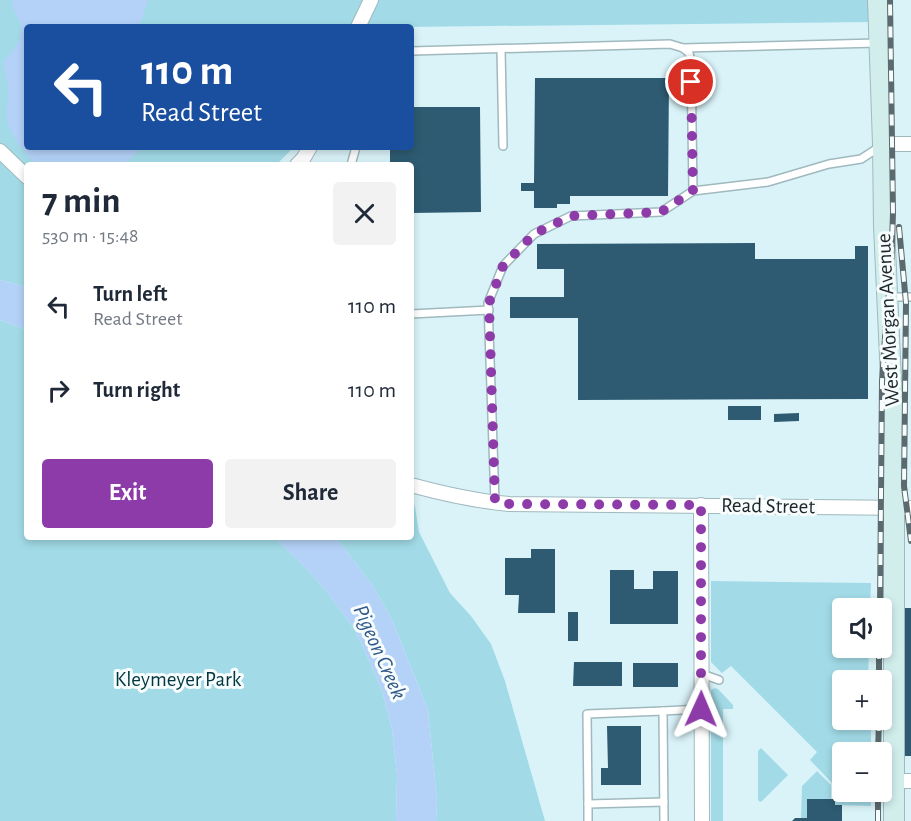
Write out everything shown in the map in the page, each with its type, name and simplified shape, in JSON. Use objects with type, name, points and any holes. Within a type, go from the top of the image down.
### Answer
[{"type":"street","points":[[360,24],[372,0]]},
{"type":"street","name":"West Morgan Avenue","points":[[878,0],[884,144],[884,226],[894,444],[903,508],[902,780],[894,821]]},
{"type":"street","points":[[884,144],[911,144]]},
{"type":"street","points":[[0,151],[24,174]]},
{"type":"street","name":"Read Street","points":[[414,486],[451,496],[510,504],[903,508]]},
{"type":"street","points":[[701,505],[702,821]]},
{"type":"lane","points":[[414,51],[670,44],[683,48],[880,43]]},
{"type":"lane","points":[[683,48],[689,53],[691,61],[693,191]]},
{"type":"lane","points":[[501,49],[503,146]]},
{"type":"lane","points":[[495,502],[489,303],[503,266],[534,234],[571,216],[661,212],[693,191],[768,183],[829,164],[861,159],[884,144]]},
{"type":"lane","points":[[887,297],[911,297]]},
{"type":"lane","points":[[414,314],[489,310]]},
{"type":"lane","points":[[702,674],[718,680]]},
{"type":"lane","points":[[588,821],[587,714],[701,709]]},
{"type":"lane","points":[[663,711],[664,821]]},
{"type":"lane","points":[[588,804],[664,802]]},
{"type":"green space","points":[[0,0],[869,0],[870,22],[414,27],[414,24],[24,24],[24,150],[291,150],[279,162],[24,162],[24,164],[0,143]]},
{"type":"green space","points":[[0,161],[24,184],[24,286],[0,280]]},
{"type":"green space","name":"Kleymeyer Park","points":[[0,320],[24,329],[24,540],[277,540],[327,592],[355,630],[382,691],[392,729],[397,775],[396,821],[0,821]]},
{"type":"green space","points":[[414,504],[419,532],[450,593],[471,616],[491,644],[505,681],[545,821],[436,821],[437,801],[428,710],[393,622],[373,586],[337,540],[414,540]]},
{"type":"green space","points":[[711,581],[871,583],[870,598],[832,598],[832,658],[869,658],[868,670],[832,670],[832,730],[871,730],[871,742],[832,742],[832,783],[810,760],[817,752],[731,666],[722,673],[711,662]]},
{"type":"green space","points":[[715,688],[733,705],[733,709],[723,709],[723,821],[711,821],[711,690]]},
{"type":"green space","points":[[761,748],[788,775],[760,802],[758,800],[758,751]]},
{"type":"green space","points":[[817,771],[831,785],[831,799],[808,799],[807,818],[801,818],[802,786]]},
{"type":"green space","points":[[835,802],[871,802],[871,806],[835,805]]},
{"type":"water","points":[[12,0],[148,0],[140,24],[24,24],[24,150],[140,150],[126,162],[34,162],[18,143],[8,124],[8,88],[4,64],[4,60],[18,43],[21,33],[20,22]]},
{"type":"water","points":[[0,280],[24,286],[24,329],[0,320]]},
{"type":"water","name":"Pigeon Creek","points":[[277,540],[337,540],[373,586],[393,622],[428,710],[437,801],[436,821],[396,821],[397,775],[392,729],[382,691],[355,630],[307,569]]},
{"type":"building","points":[[535,78],[669,78],[668,196],[570,196],[570,204],[557,204],[557,208],[534,208],[534,191],[521,191],[521,183],[534,183]]},
{"type":"building","points":[[414,107],[480,107],[481,212],[414,213],[414,162],[390,162],[390,150],[414,150]]},
{"type":"building","points":[[755,243],[755,259],[855,259],[855,246],[868,246],[868,399],[578,400],[578,318],[510,318],[510,297],[564,297],[564,269],[537,269],[537,244]]},
{"type":"building","points":[[728,406],[761,406],[761,420],[728,420]]},
{"type":"building","points":[[799,413],[799,421],[774,422],[774,414]]},
{"type":"building","points":[[531,549],[555,549],[555,613],[518,613],[519,595],[505,595],[505,558],[531,558]]},
{"type":"building","points":[[610,570],[634,570],[634,589],[653,589],[653,571],[678,571],[678,624],[610,624]]},
{"type":"building","points":[[902,608],[911,608],[911,756],[902,756]]},
{"type":"building","points":[[568,612],[578,612],[578,641],[568,641]]},
{"type":"building","points":[[574,662],[622,662],[622,686],[573,686]]},
{"type":"building","points":[[633,663],[678,663],[678,687],[633,687]]},
{"type":"building","points":[[607,726],[641,726],[641,785],[601,785],[601,768],[608,768]]},
{"type":"building","points":[[807,799],[832,799],[835,805],[842,805],[842,821],[792,821],[795,818],[807,818]]},
{"type":"railway","points":[[880,598],[882,381],[893,213],[890,0]]},
{"type":"railway","points":[[899,227],[906,303],[904,486],[911,541]]},
{"type":"railway","points":[[879,658],[879,670]]},
{"type":"railway","points":[[878,742],[879,730]]},
{"type":"railway","points":[[878,802],[878,821]]},
{"type":"route","points":[[691,82],[693,191],[661,212],[571,216],[534,234],[503,266],[489,303],[495,502],[701,505],[701,709]]}]
